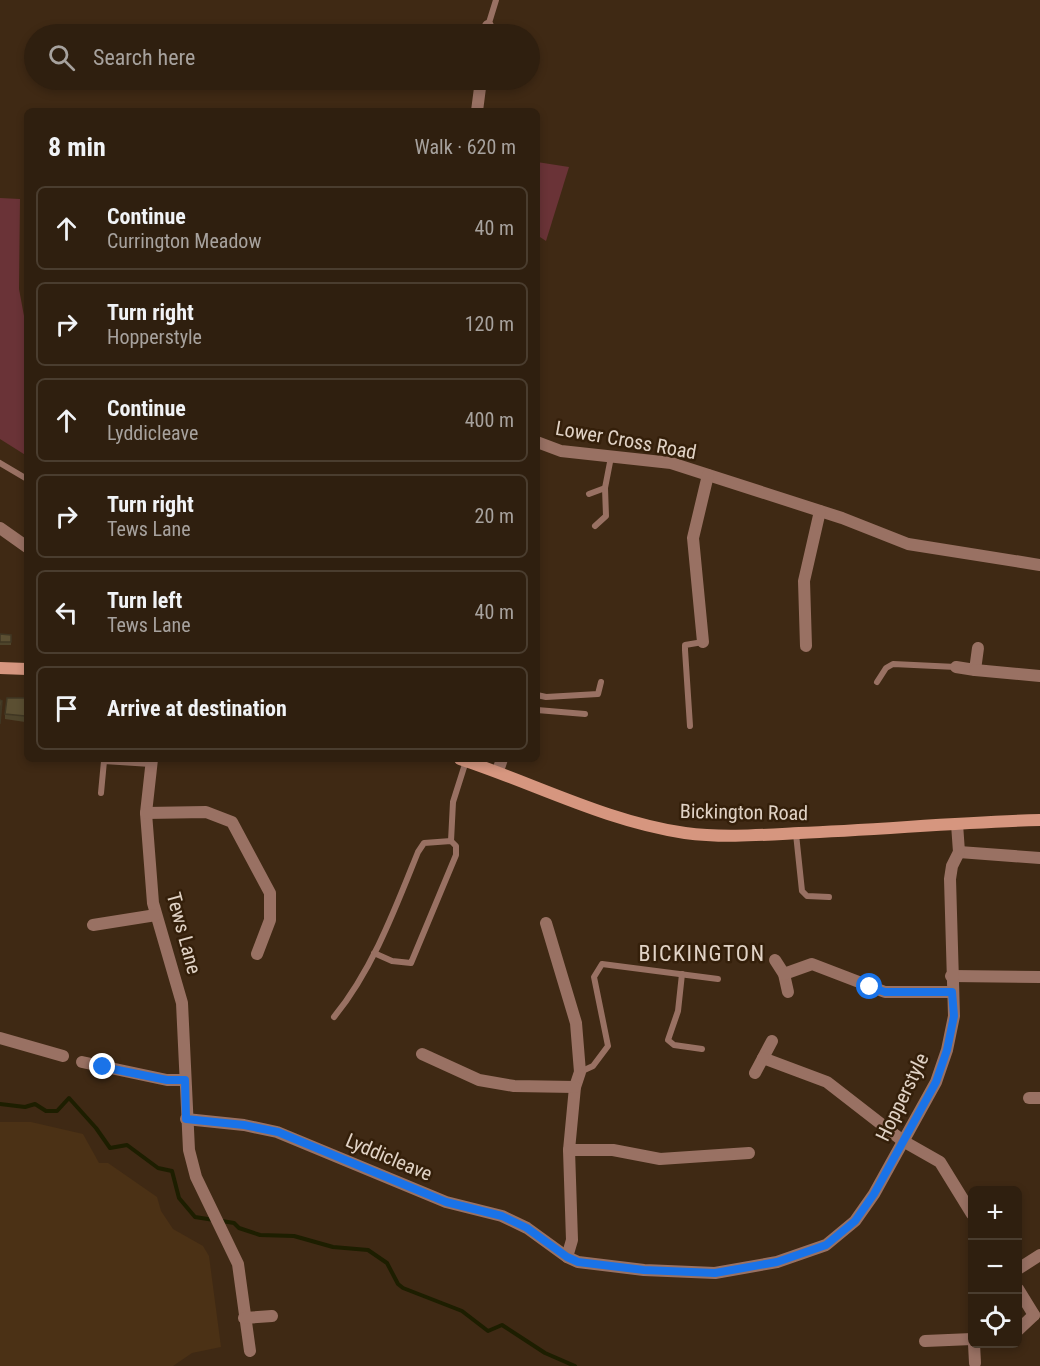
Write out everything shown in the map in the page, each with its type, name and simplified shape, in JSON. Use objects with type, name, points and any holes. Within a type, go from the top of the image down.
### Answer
[{"type":"main road","points":[[0,668],[24,669]]},
{"type":"main road","name":"Bickington Road","points":[[478,762],[500,765],[573,804],[634,823],[687,833],[796,833],[1040,820]]},
{"type":"street","points":[[477,108],[480,90]]},
{"type":"street","name":"Lower Cross Road","points":[[540,443],[561,451],[671,464],[819,511],[908,544],[1040,565]]},
{"type":"street","name":"Lower Cross Road","points":[[703,642],[693,538],[708,475]]},
{"type":"street","points":[[806,646],[804,581],[819,511]]},
{"type":"street","points":[[0,528],[24,544]]},
{"type":"street","points":[[975,670],[978,648]]},
{"type":"street","points":[[956,667],[1040,676]]},
{"type":"street","name":"Tews Lane","points":[[152,762],[146,813],[153,903],[182,1003],[186,1119],[196,1177],[238,1264],[250,1351]]},
{"type":"street","points":[[146,813],[206,812],[232,822],[270,894],[270,920],[257,954]]},
{"type":"street","name":"Hopperstyle","points":[[874,1194],[936,1082],[947,1050],[954,1016],[951,976],[950,879],[952,866],[959,852],[957,824]]},
{"type":"street","points":[[959,852],[1040,858]]},
{"type":"street","points":[[93,925],[156,915]]},
{"type":"street","points":[[546,924],[576,1023],[580,1072],[575,1088],[570,1149],[572,1240],[567,1257]]},
{"type":"street","points":[[775,960],[784,974],[788,992]]},
{"type":"street","points":[[784,974],[812,964],[885,992],[952,992]]},
{"type":"street","points":[[951,976],[1040,977]]},
{"type":"street","points":[[0,1038],[63,1056]]},
{"type":"street","points":[[755,1073],[772,1041]]},
{"type":"street","points":[[422,1054],[479,1080],[514,1086],[575,1088]]},
{"type":"street","points":[[763,1058],[827,1082],[903,1141],[940,1162],[968,1208]]},
{"type":"street","points":[[82,1062],[167,1080],[185,1080]]},
{"type":"street","name":"Lyddicleave","points":[[186,1119],[244,1125],[278,1132],[446,1202],[502,1216],[527,1228],[567,1257],[578,1262],[644,1270],[715,1273],[777,1262],[826,1245],[855,1221],[874,1194]]},
{"type":"street","points":[[570,1149],[613,1150],[660,1159],[748,1154]]},
{"type":"street","points":[[1022,1266],[1040,1255]]},
{"type":"street","points":[[1021,1294],[1037,1317],[1022,1327]]},
{"type":"street","points":[[244,1318],[272,1316]]},
{"type":"street","points":[[925,1341],[968,1338]]},
{"type":"street","points":[[974,1348],[975,1363]]},
{"type":"lane","points":[[489,24],[496,0]]},
{"type":"lane","points":[[596,526],[606,516],[605,488],[610,457]]},
{"type":"lane","points":[[0,463],[24,477]]},
{"type":"lane","points":[[589,494],[605,488]]},
{"type":"lane","points":[[690,726],[685,645],[703,642]]},
{"type":"lane","points":[[877,682],[886,668],[893,664],[956,667]]},
{"type":"lane","points":[[540,695],[546,697],[598,694],[601,682]]},
{"type":"lane","points":[[540,710],[585,714]]},
{"type":"lane","points":[[101,793],[104,762]]},
{"type":"lane","points":[[374,953],[392,961],[411,963],[456,855],[456,846],[451,841],[453,802],[463,762]]},
{"type":"lane","points":[[796,833],[802,891],[807,896],[830,897]]},
{"type":"lane","points":[[334,1017],[352,996],[374,953],[418,852],[424,843],[451,841]]},
{"type":"lane","points":[[580,1072],[593,1066],[608,1046],[594,977],[602,964],[718,979]]},
{"type":"lane","points":[[682,974],[678,1011],[668,1040],[674,1045],[702,1049]]},
{"type":"shaded area","points":[[540,162],[569,167],[546,241],[540,237]]},
{"type":"shaded area","points":[[0,198],[20,199],[19,289],[24,316],[24,454],[0,439]]},
{"type":"shaded area","points":[[0,1122],[31,1122],[83,1134],[99,1163],[108,1163],[157,1197],[161,1211],[173,1229],[203,1246],[209,1256],[221,1347],[192,1353],[173,1366],[0,1366]]},
{"type":"building","points":[[0,634],[11,635],[11,642],[0,642]]},
{"type":"building","points":[[7,698],[24,698],[24,716],[5,714]]},
{"type":"building","points":[[0,700],[2,701],[0,724]]},
{"type":"waterway","points":[[0,1104],[25,1107],[35,1104],[46,1111],[57,1111],[69,1098],[96,1128],[110,1148],[127,1145],[158,1168],[172,1171],[179,1198],[195,1217],[214,1220]]},
{"type":"waterway","points":[[222,1221],[234,1223],[239,1228],[260,1235],[294,1236],[333,1247],[368,1250],[387,1263],[398,1284],[403,1288],[462,1311],[488,1331],[502,1325],[545,1353],[575,1366]]},
{"type":"district","name":"BICKINGTON","points":[[702,953]]},
{"type":"route","points":[[103,1067],[167,1080],[185,1080],[186,1119],[203,1119],[278,1132],[446,1202],[502,1216],[527,1228],[567,1257],[578,1262],[644,1270],[715,1273],[777,1262],[826,1245],[855,1221],[874,1194],[936,1082],[947,1050],[954,1016],[952,992],[885,992],[870,987]]}]
